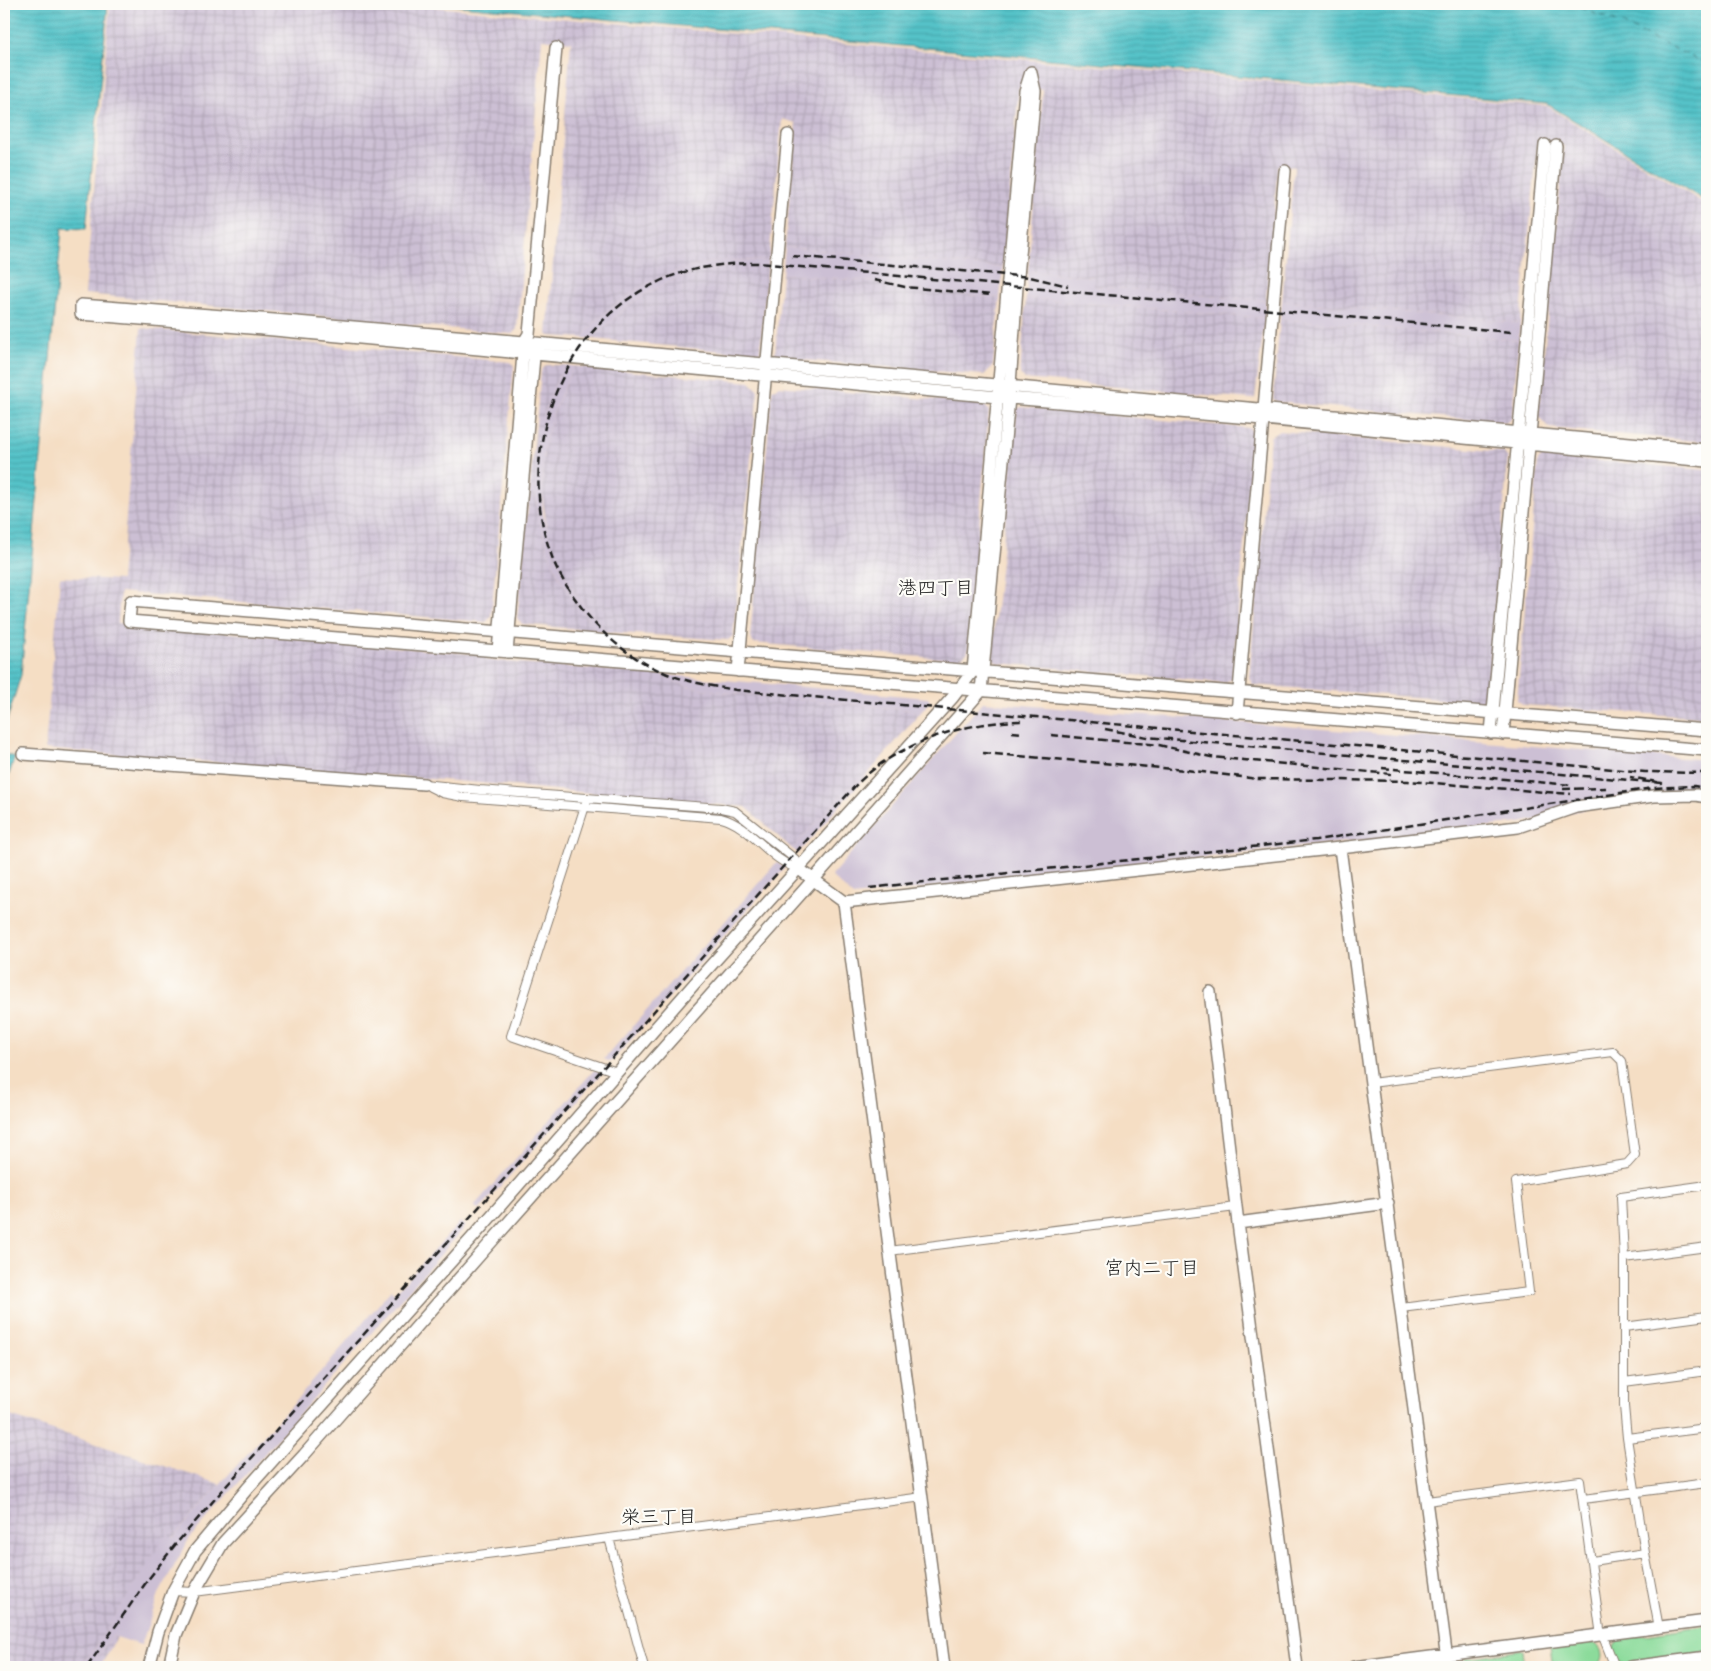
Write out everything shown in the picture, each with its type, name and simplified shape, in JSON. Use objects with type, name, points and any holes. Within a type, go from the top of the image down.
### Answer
[{"type":"street","points":[[502,652],[556,48]]},
{"type":"street","points":[[169,1667],[176,1635],[194,1592],[223,1543],[301,1459],[981,691],[978,671],[1035,91],[1030,72],[1025,91],[1004,392]]},
{"type":"street","points":[[738,671],[788,135]]},
{"type":"street","points":[[1497,733],[1550,145]]},
{"type":"street","points":[[1237,713],[1285,171]]},
{"type":"street","points":[[529,345],[274,330],[81,314],[81,305],[274,320],[529,345],[767,370],[1264,414],[1523,439],[1707,461]]},
{"type":"street","points":[[1523,439],[1707,450]]},
{"type":"street","points":[[1707,730],[131,601],[129,622],[1707,750]]},
{"type":"street","points":[[149,1667],[158,1632],[173,1591],[195,1550],[247,1488],[472,1238],[617,1072],[978,671]]},
{"type":"street","points":[[23,754],[721,808],[735,811],[795,859],[799,869]]},
{"type":"street","points":[[424,784],[442,793],[463,797],[730,820],[784,864],[799,869],[844,902],[1518,827],[1576,807],[1672,795],[1707,796]]},
{"type":"street","points":[[588,798],[511,1036],[617,1072]]},
{"type":"street","points":[[1340,848],[1448,1667]]},
{"type":"street","points":[[844,902],[944,1667]]},
{"type":"street","points":[[1210,992],[1238,1224],[1297,1667]]},
{"type":"street","points":[[1371,1083],[1612,1052],[1622,1061],[1635,1155],[1628,1164],[1516,1182],[1529,1292],[1401,1308]]},
{"type":"street","points":[[1659,1628],[1645,1553],[1624,1406],[1624,1258],[1621,1197],[1707,1185]]},
{"type":"street","points":[[1238,1224],[1388,1203]]},
{"type":"street","points":[[889,1251],[1236,1207]]},
{"type":"street","points":[[472,1238],[485,1249]]},
{"type":"street","points":[[1624,1258],[1707,1247]]},
{"type":"street","points":[[1624,1327],[1707,1316]]},
{"type":"street","points":[[1624,1382],[1707,1371]]},
{"type":"street","points":[[1628,1438],[1707,1428]]},
{"type":"street","points":[[1426,1501],[1580,1481],[1602,1636],[1615,1667]]},
{"type":"street","points":[[1583,1499],[1707,1482]]},
{"type":"street","points":[[173,1591],[194,1592],[923,1497]]},
{"type":"street","points":[[609,1538],[644,1667]]},
{"type":"street","points":[[1592,1561],[1645,1553]]},
{"type":"street","points":[[1354,1667],[1707,1621]]},
{"type":"street","points":[[1630,1667],[1707,1658]]},
{"type":"shaded area","points":[[110,4],[401,4],[1547,106],[1707,205],[1707,442],[1549,428],[1538,416],[1564,146],[1538,143],[1520,323],[1282,301],[1294,167],[1278,165],[1266,301],[1093,286],[1094,277],[1028,271],[1043,90],[1019,87],[1003,268],[785,247],[796,123],[782,119],[769,261],[719,260],[677,271],[642,286],[607,311],[593,324],[583,338],[549,336],[547,334],[571,42],[542,39],[517,329],[512,334],[85,294]]},
{"type":"shaded area","points":[[785,247],[1003,268],[1000,298],[905,289],[875,282],[782,274]]},
{"type":"shaded area","points":[[719,260],[769,261],[768,266],[732,266],[680,277],[631,303],[592,339],[583,338],[593,324],[607,311],[642,286],[677,271]]},
{"type":"shaded area","points":[[732,266],[768,266],[760,352],[755,354],[592,339],[631,303],[649,292],[680,277]]},
{"type":"shaded area","points":[[1028,271],[1094,277],[1094,286],[1266,301],[1265,318],[1026,298]]},
{"type":"shaded area","points":[[782,274],[875,282],[904,289],[1000,298],[993,366],[984,375],[778,358],[775,354]]},
{"type":"shaded area","points":[[1026,298],[1265,318],[1255,398],[1025,379],[1020,374]]},
{"type":"shaded area","points":[[1282,301],[1520,323],[1519,340],[1280,319]]},
{"type":"shaded area","points":[[1280,319],[1519,340],[1512,417],[1506,423],[1277,402],[1273,399]]},
{"type":"shaded area","points":[[141,328],[511,362],[514,366],[491,617],[486,622],[120,592],[118,623],[486,655],[486,660],[657,674],[686,686],[722,692],[922,711],[873,768],[846,790],[792,849],[746,807],[481,783],[45,749],[60,577],[121,580]]},
{"type":"shaded area","points":[[546,365],[564,365],[544,415],[535,492],[538,514],[548,551],[560,579],[596,631],[522,624],[517,618],[541,371]]},
{"type":"shaded area","points":[[564,365],[573,366],[553,414],[546,439],[543,459],[543,513],[553,551],[565,576],[576,595],[607,632],[596,631],[560,579],[548,551],[538,514],[535,492],[536,460],[539,441],[544,415]]},
{"type":"shaded area","points":[[573,366],[750,382],[758,390],[733,636],[728,640],[607,632],[576,595],[565,576],[553,551],[547,529],[542,494],[543,459],[553,414]]},
{"type":"shaded area","points":[[779,386],[984,404],[989,411],[968,652],[959,660],[753,643],[750,638],[772,390]]},
{"type":"shaded area","points":[[1021,407],[1249,428],[1254,433],[1232,678],[1225,683],[998,663],[991,657],[1017,409]]},
{"type":"shaded area","points":[[1279,431],[1503,452],[1508,458],[1487,697],[1480,702],[1253,685],[1249,678],[1270,437]]},
{"type":"shaded area","points":[[1543,456],[1707,470],[1707,718],[1524,705],[1517,700],[1538,460]]},
{"type":"shaded area","points":[[657,674],[928,698],[930,701],[922,711],[722,692],[686,686]]},
{"type":"shaded area","points":[[983,702],[1707,760],[1707,792],[1673,791],[1520,823],[853,896],[831,876]]},
{"type":"shaded area","points":[[873,768],[798,853],[792,849],[846,790]]},
{"type":"shaded area","points":[[777,862],[785,868],[611,1062],[604,1059]]},
{"type":"shaded area","points":[[594,1070],[602,1073],[479,1210],[474,1206]]},
{"type":"shaded area","points":[[460,1222],[466,1226],[189,1539],[159,1594],[141,1645],[113,1636],[99,1653],[93,1667],[79,1667],[94,1650],[167,1533],[173,1538],[309,1386],[391,1290],[395,1293]]},
{"type":"shaded area","points":[[4,1414],[220,1484],[172,1539],[167,1534],[94,1650],[79,1667],[4,1667]]},
{"type":"shaded area","points":[[113,1636],[117,1637],[100,1667],[93,1667],[99,1653]]},
{"type":"green space","points":[[1702,1626],[1707,1627],[1707,1652],[1627,1665],[1618,1660],[1613,1652],[1615,1644],[1623,1637]]},
{"type":"green space","points":[[1589,1641],[1597,1645],[1601,1651],[1602,1655],[1597,1666],[1553,1667],[1550,1647]]},
{"type":"green space","points":[[1523,1650],[1525,1667],[1467,1667],[1465,1658]]},
{"type":"water","points":[[4,4],[108,4],[86,229],[62,228],[21,675],[4,730]]},
{"type":"water","points":[[438,4],[1707,4],[1707,202],[1547,104]]},
{"type":"water","points":[[4,754],[15,757],[4,789]]},
{"type":"ferry route","points":[[1570,4],[1620,23],[1707,64]]},
{"type":"railway","points":[[792,256],[1030,277],[1068,286]]},
{"type":"railway","points":[[1511,332],[758,263],[730,264],[703,268],[664,279],[620,306],[592,332],[570,364],[553,399],[543,437],[539,475],[541,514],[552,558],[566,585],[596,625],[616,644],[638,660],[671,675],[699,683],[736,690],[1645,772],[1707,773]]},
{"type":"railway","points":[[874,280],[905,287],[992,295]]},
{"type":"railway","points":[[87,1667],[147,1581],[175,1545],[228,1484],[471,1216],[856,785],[879,765],[895,755],[947,732],[984,724],[1021,721]]},
{"type":"railway","points":[[1105,729],[1147,737],[1662,783],[1630,777]]},
{"type":"railway","points":[[1012,732],[1023,733]]},
{"type":"railway","points":[[1051,735],[1159,745],[1211,757],[1391,774]]},
{"type":"railway","points":[[983,753],[1186,770],[1258,779],[1408,781],[1571,794]]},
{"type":"railway","points":[[1382,768],[1571,785]]},
{"type":"railway","points":[[869,888],[1316,840],[1653,788],[1694,786],[1707,788]]},
{"type":"railway","points":[[1563,789],[1606,788]]},
{"type":"district","name":"港四丁目","points":[[936,587]]},
{"type":"district","name":"宮内二丁目","points":[[1152,1267]]},
{"type":"district","name":"栄三丁目","points":[[659,1516]]}]
